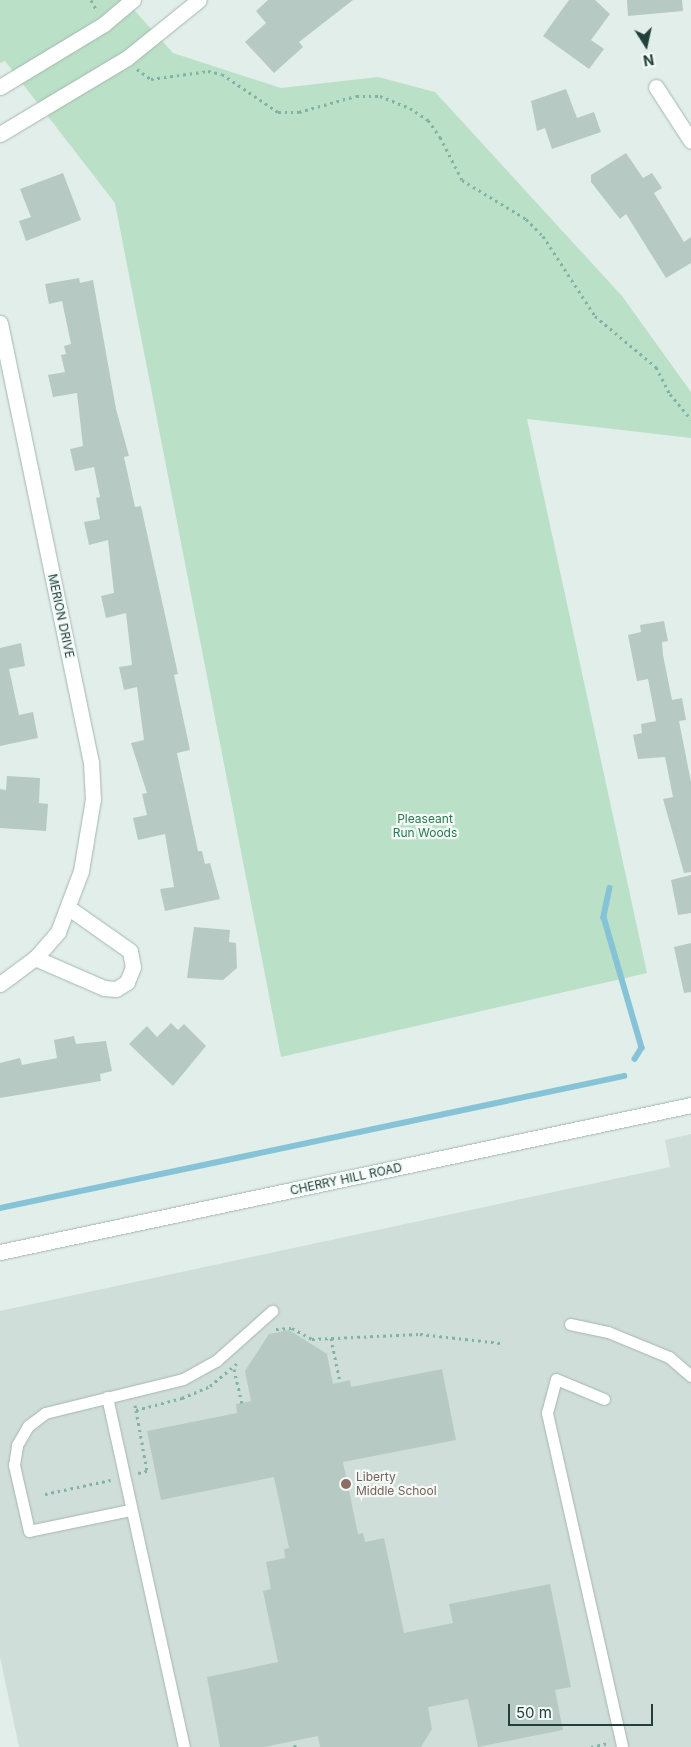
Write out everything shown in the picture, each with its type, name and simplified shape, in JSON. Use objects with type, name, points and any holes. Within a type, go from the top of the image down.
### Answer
[{"type":"street","points":[[0,87],[104,24],[133,0]]},
{"type":"street","points":[[0,134],[127,58],[199,0]]},
{"type":"street","points":[[656,87],[691,141]]},
{"type":"street","name":"MERION DRIVE","points":[[0,323],[91,762],[90,836],[69,908],[58,932],[35,958],[0,984]]},
{"type":"street","points":[[35,958],[104,988],[116,989],[127,982],[132,967],[130,951],[69,908]]},
{"type":"street","name":"CHERRY HILL ROAD","points":[[0,1252],[691,1105]]},
{"type":"lane","points":[[130,1510],[29,1531],[14,1465],[17,1445],[28,1426],[45,1413],[183,1378],[216,1360],[272,1311]]},
{"type":"lane","points":[[570,1324],[608,1332],[669,1357],[691,1376]]},
{"type":"lane","points":[[604,1399],[556,1379],[547,1413],[622,1747]]},
{"type":"lane","points":[[107,1397],[130,1510],[184,1747]]},
{"type":"path","points":[[92,0],[104,24]]},
{"type":"path","points":[[127,58],[151,79],[208,71],[222,74],[278,112],[299,112],[356,96],[380,96],[410,108],[428,120],[440,137],[462,180],[526,219],[543,236],[594,316],[656,367],[670,394],[691,419]]},
{"type":"path","points":[[275,1326],[312,1338],[420,1334],[500,1343]]},
{"type":"path","points":[[331,1338],[340,1382]]},
{"type":"path","points":[[234,1369],[242,1403]]},
{"type":"path","points":[[134,1475],[147,1471],[136,1410]]},
{"type":"path","points":[[45,1494],[116,1479]]},
{"type":"shaded area","name":"Liberty Middle School","points":[[691,1134],[691,1747],[19,1747],[0,1657],[0,1311],[670,1167],[665,1140]]},
{"type":"green space","name":"Pleaseant Run Woods","points":[[0,0],[125,0],[173,53],[281,88],[378,77],[435,92],[622,296],[691,392],[691,438],[527,419],[647,973],[281,1057],[115,203],[5,61],[0,63]]},
{"type":"building","points":[[268,0],[353,0],[299,42],[303,47],[274,73],[245,42],[266,23],[256,11]]},
{"type":"building","points":[[569,0],[595,0],[610,14],[591,40],[604,49],[589,69],[543,36]]},
{"type":"building","points":[[627,0],[682,0],[683,11],[628,16]]},
{"type":"building","points":[[566,89],[577,118],[594,112],[601,132],[552,149],[545,128],[537,131],[531,101]]},
{"type":"building","points":[[626,153],[643,178],[652,173],[662,188],[654,193],[684,242],[691,237],[691,263],[666,278],[626,214],[620,219],[591,182],[591,175]]},
{"type":"building","points":[[63,173],[81,220],[26,241],[19,221],[31,217],[20,189]]},
{"type":"building","points":[[79,278],[80,283],[93,280],[116,409],[129,456],[124,457],[135,507],[141,506],[178,674],[174,675],[190,750],[177,753],[198,851],[202,851],[205,864],[210,863],[220,899],[165,911],[160,889],[174,887],[165,834],[138,840],[133,818],[147,815],[142,794],[147,793],[131,743],[144,740],[137,687],[124,690],[119,667],[132,665],[126,613],[106,618],[101,596],[114,593],[108,540],[89,545],[84,522],[100,519],[96,498],[100,497],[94,467],[75,471],[70,449],[83,446],[77,393],[53,397],[48,375],[65,372],[61,355],[66,354],[64,346],[71,344],[62,301],[49,304],[45,284]]},
{"type":"building","points":[[664,621],[668,641],[662,642],[663,655],[672,700],[682,698],[686,720],[679,721],[691,782],[691,872],[684,873],[663,799],[673,797],[665,757],[638,759],[633,735],[642,733],[641,724],[656,721],[648,679],[637,681],[628,635],[641,632],[640,625]]},
{"type":"building","points":[[21,643],[25,666],[9,669],[19,715],[33,712],[38,738],[0,746],[0,648]]},
{"type":"building","points":[[7,776],[40,778],[39,803],[48,804],[46,831],[0,828],[0,789],[6,790]]},
{"type":"building","points":[[691,875],[691,913],[678,915],[671,880]]},
{"type":"building","points":[[194,927],[230,930],[229,942],[236,943],[237,968],[223,980],[187,978]]},
{"type":"building","points":[[691,943],[691,992],[684,993],[674,947]]},
{"type":"building","points":[[171,1023],[178,1030],[184,1024],[206,1046],[173,1086],[129,1044],[147,1026],[157,1037]]},
{"type":"building","points":[[74,1036],[76,1044],[106,1041],[112,1071],[100,1074],[101,1081],[0,1098],[0,1063],[20,1058],[22,1065],[57,1058],[54,1040]]},
{"type":"building","points":[[289,1330],[327,1354],[333,1384],[350,1380],[351,1387],[442,1369],[456,1440],[343,1462],[358,1534],[363,1533],[365,1542],[384,1538],[404,1633],[453,1623],[449,1604],[550,1584],[571,1687],[555,1690],[563,1730],[478,1747],[468,1699],[428,1707],[432,1729],[421,1747],[320,1747],[318,1736],[264,1747],[220,1747],[207,1677],[278,1662],[263,1591],[271,1589],[266,1562],[285,1558],[284,1549],[289,1548],[274,1477],[161,1500],[147,1431],[237,1413],[236,1404],[251,1401],[245,1371],[269,1334]]},
{"type":"waterway","points":[[610,888],[604,917],[642,1048],[635,1059]]},
{"type":"waterway","points":[[0,1208],[624,1076]]},
{"type":"place","name":"Liberty Middle School","points":[[346,1484]]}]
